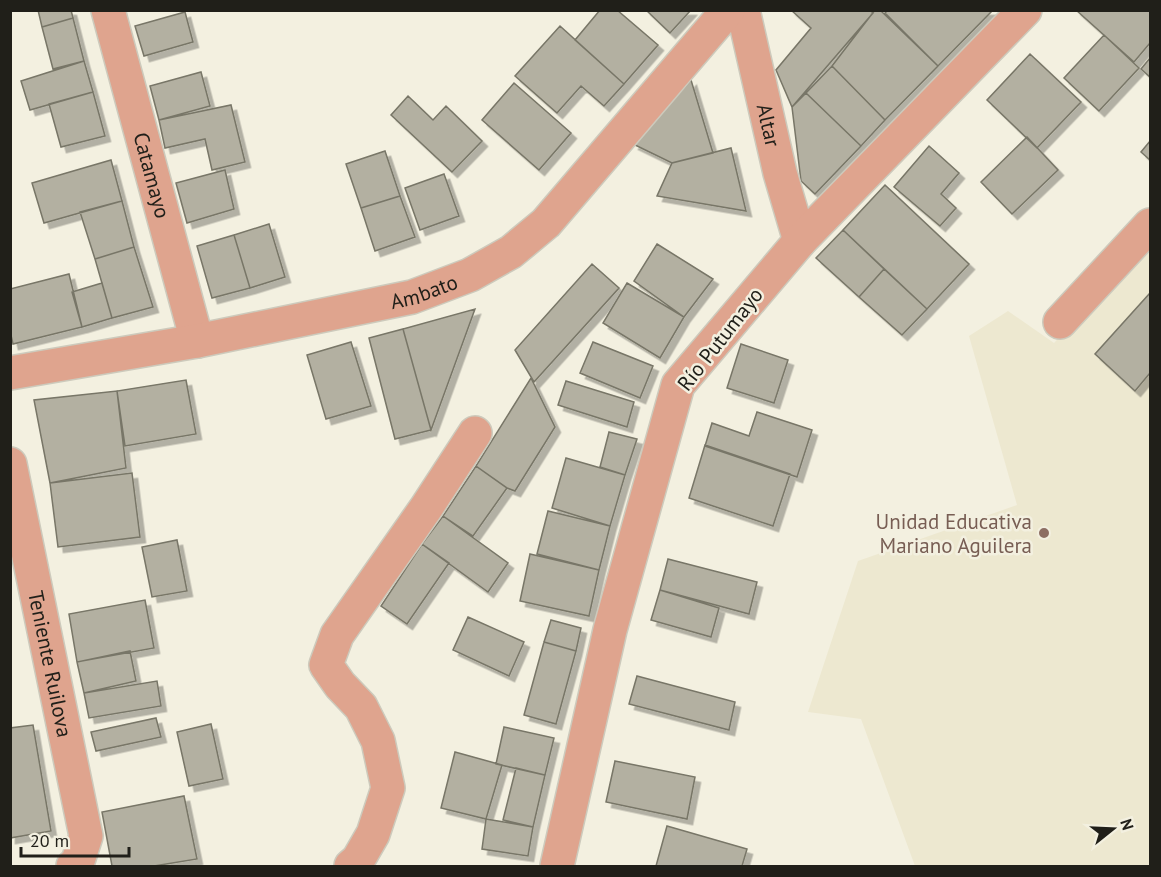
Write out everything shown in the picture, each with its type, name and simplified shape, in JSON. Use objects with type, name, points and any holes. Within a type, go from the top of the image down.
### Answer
[{"type":"street","name":"Catamayo","points":[[108,10],[197,341]]},
{"type":"street","name":"Ambato","points":[[10,373],[197,341],[412,297],[470,275],[511,252],[546,223],[728,10]]},
{"type":"street","name":"Altar","points":[[743,10],[780,173],[800,241]]},
{"type":"street","name":"Río Putumayo","points":[[557,867],[610,630],[678,385],[800,241],[1025,10]]},
{"type":"street","points":[[1060,322],[1150,225]]},
{"type":"street","points":[[351,867],[358,860],[373,834],[388,788],[378,741],[361,707],[340,685],[326,665],[337,635],[426,508],[475,433]]},
{"type":"street","name":"Teniente Ruilova","points":[[10,464],[86,836],[75,866]]},
{"type":"shaded area","name":"Unidad Educativa Mariano Aguilera","points":[[1150,241],[1150,866],[915,866],[861,719],[808,712],[858,561],[1017,505],[969,336],[1008,311],[1054,343]]},
{"type":"building","points":[[38,10],[71,10],[73,18],[42,27]]},
{"type":"building","points":[[600,10],[617,10],[658,45],[624,84],[575,40]]},
{"type":"building","points":[[646,10],[691,10],[670,33]]},
{"type":"building","points":[[791,10],[870,10],[873,13],[792,107],[776,70],[811,28]]},
{"type":"building","points":[[875,10],[880,10],[938,66],[885,120],[832,66]]},
{"type":"building","points":[[888,10],[993,10],[938,66],[885,13]]},
{"type":"building","points":[[1076,10],[1150,10],[1150,43],[1134,62]]},
{"type":"building","points":[[185,12],[193,42],[144,56],[135,26]]},
{"type":"building","points":[[73,18],[84,61],[53,69],[42,27]]},
{"type":"building","points":[[560,26],[624,84],[604,106],[581,86],[557,113],[515,76]]},
{"type":"building","points":[[1104,35],[1139,68],[1099,111],[1064,78]]},
{"type":"building","points":[[1030,54],[1081,102],[1037,148],[987,100]]},
{"type":"building","points":[[1150,58],[1150,77],[1141,69]]},
{"type":"building","points":[[84,61],[93,92],[30,110],[21,81]]},
{"type":"building","points":[[832,66],[885,120],[861,146],[806,93]]},
{"type":"building","points":[[201,72],[210,106],[159,120],[150,86]]},
{"type":"building","points":[[691,80],[713,153],[672,163],[633,144]]},
{"type":"building","points":[[514,83],[571,133],[539,170],[482,120]]},
{"type":"building","points":[[93,92],[105,136],[61,147],[49,104]]},
{"type":"building","points":[[806,93],[861,146],[815,194],[801,181],[792,107]]},
{"type":"building","points":[[408,96],[433,120],[446,106],[482,141],[452,172],[391,115]]},
{"type":"building","points":[[231,105],[245,162],[212,170],[205,139],[165,148],[159,120]]},
{"type":"building","points":[[1027,137],[1058,170],[1012,214],[981,182]]},
{"type":"building","points":[[1150,141],[1150,160],[1141,152]]},
{"type":"building","points":[[929,146],[959,173],[941,194],[956,208],[940,226],[894,187]]},
{"type":"building","points":[[731,148],[746,211],[657,196],[672,163]]},
{"type":"building","points":[[385,151],[400,196],[361,208],[346,164]]},
{"type":"building","points":[[111,160],[122,201],[44,223],[32,183]]},
{"type":"building","points":[[225,170],[234,209],[187,223],[176,183]]},
{"type":"building","points":[[444,174],[459,216],[420,230],[405,188]]},
{"type":"building","points":[[885,185],[969,264],[927,309],[843,230]]},
{"type":"building","points":[[400,196],[415,237],[375,251],[361,208]]},
{"type":"building","points":[[122,201],[134,247],[95,259],[80,212]]},
{"type":"building","points":[[269,224],[285,277],[250,288],[234,235]]},
{"type":"building","points":[[843,230],[884,269],[859,297],[816,258]]},
{"type":"building","points":[[234,235],[250,288],[212,298],[197,246]]},
{"type":"building","points":[[657,244],[713,279],[684,317],[634,281]]},
{"type":"building","points":[[134,247],[153,307],[112,318],[95,259]]},
{"type":"building","points":[[592,264],[619,288],[534,382],[515,350]]},
{"type":"building","points":[[884,269],[927,309],[902,335],[859,297]]},
{"type":"building","points":[[69,274],[82,327],[13,344],[10,331],[10,289]]},
{"type":"building","points":[[102,283],[112,318],[82,327],[72,292]]},
{"type":"building","points":[[627,283],[684,317],[660,358],[603,323]]},
{"type":"building","points":[[1150,293],[1150,373],[1135,391],[1095,354]]},
{"type":"building","points":[[475,309],[431,430],[403,329]]},
{"type":"building","points":[[403,329],[431,430],[395,439],[369,338]]},
{"type":"building","points":[[351,342],[371,406],[326,419],[307,355]]},
{"type":"building","points":[[593,342],[653,366],[640,398],[580,373]]},
{"type":"building","points":[[741,344],[788,360],[774,403],[727,388]]},
{"type":"building","points":[[531,378],[555,427],[515,491],[476,466]]},
{"type":"building","points":[[186,380],[196,434],[125,446],[117,391]]},
{"type":"building","points":[[566,381],[634,402],[627,427],[558,405]]},
{"type":"building","points":[[117,391],[126,468],[50,483],[34,400]]},
{"type":"building","points":[[757,412],[812,430],[797,477],[705,446],[712,423],[749,436]]},
{"type":"building","points":[[609,432],[637,439],[625,475],[600,467]]},
{"type":"building","points":[[705,445],[790,474],[773,526],[689,498]]},
{"type":"building","points":[[566,458],[625,475],[610,526],[552,508]]},
{"type":"building","points":[[476,466],[507,488],[473,536],[443,516]]},
{"type":"building","points":[[132,473],[140,537],[58,547],[50,483]]},
{"type":"building","points":[[548,511],[610,526],[599,570],[537,554]]},
{"type":"building","points":[[443,516],[508,563],[488,592],[422,544]]},
{"type":"building","points":[[177,540],[187,591],[152,597],[142,547]]},
{"type":"building","points":[[422,544],[449,563],[407,624],[381,606]]},
{"type":"building","points":[[530,554],[599,570],[589,616],[520,601]]},
{"type":"building","points":[[668,559],[757,582],[749,614],[660,590]]},
{"type":"building","points":[[660,590],[719,608],[711,637],[651,620]]},
{"type":"building","points":[[145,600],[154,648],[77,662],[69,614]]},
{"type":"building","points":[[468,617],[524,642],[509,676],[453,650]]},
{"type":"building","points":[[551,620],[581,628],[576,651],[544,642]]},
{"type":"building","points":[[544,642],[576,651],[556,724],[524,715]]},
{"type":"building","points":[[130,651],[136,681],[84,693],[77,662]]},
{"type":"building","points":[[637,676],[735,702],[729,730],[629,704]]},
{"type":"building","points":[[157,681],[161,706],[89,718],[84,693]]},
{"type":"building","points":[[156,718],[161,737],[96,751],[91,732]]},
{"type":"building","points":[[211,724],[223,779],[189,786],[177,732]]},
{"type":"building","points":[[33,725],[51,831],[10,838],[10,728]]},
{"type":"building","points":[[504,727],[554,738],[545,775],[496,764]]},
{"type":"building","points":[[455,752],[502,765],[486,819],[441,808]]},
{"type":"building","points":[[615,761],[695,777],[687,819],[606,802]]},
{"type":"building","points":[[516,768],[545,775],[533,827],[503,820]]},
{"type":"building","points":[[184,796],[197,859],[154,866],[112,866],[102,812]]},
{"type":"building","points":[[486,819],[533,827],[528,856],[482,849]]},
{"type":"building","points":[[667,826],[747,849],[742,866],[656,866]]},
{"type":"place","name":"Unidad Educativa Mariano Aguilera","points":[[1044,533]]}]
